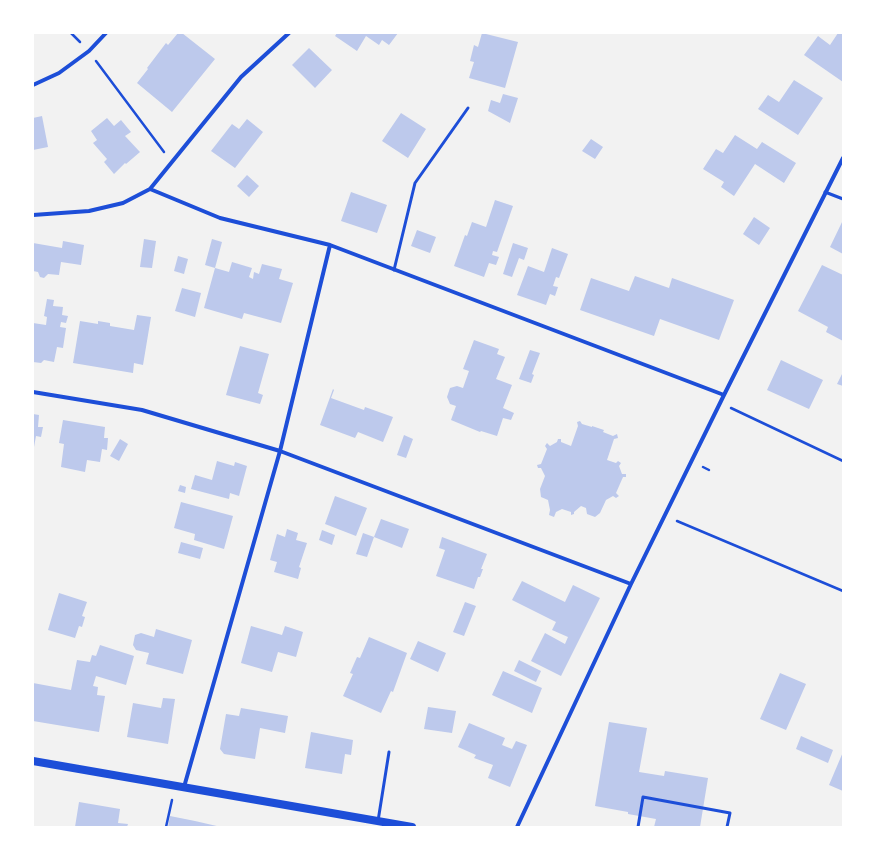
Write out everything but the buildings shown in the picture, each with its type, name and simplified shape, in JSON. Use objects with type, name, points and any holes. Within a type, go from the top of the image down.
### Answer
[{"type":"main road","points":[[33,761],[412,827]]},
{"type":"street","points":[[33,85],[59,73],[89,51],[106,33]]},
{"type":"street","points":[[33,215],[89,211],[123,203],[150,189],[241,77],[289,33]]},
{"type":"street","points":[[517,827],[631,584],[843,158]]},
{"type":"street","points":[[150,189],[220,218],[330,245],[724,395]]},
{"type":"street","points":[[180,786],[280,451],[330,245]]},
{"type":"street","points":[[33,392],[142,410],[280,451],[631,584]]},
{"type":"lane","points":[[394,270],[415,183],[468,108]]},
{"type":"lane","points":[[825,192],[843,199]]},
{"type":"lane","points":[[378,821],[389,752]]},
{"type":"lane","points":[[638,827],[643,797],[730,813],[728,827]]},
{"type":"path","points":[[89,51],[172,162]]},
{"type":"path","points":[[720,403],[843,461]]},
{"type":"path","points":[[665,517],[843,591]]},
{"type":"path","points":[[166,827],[180,786]]}]
